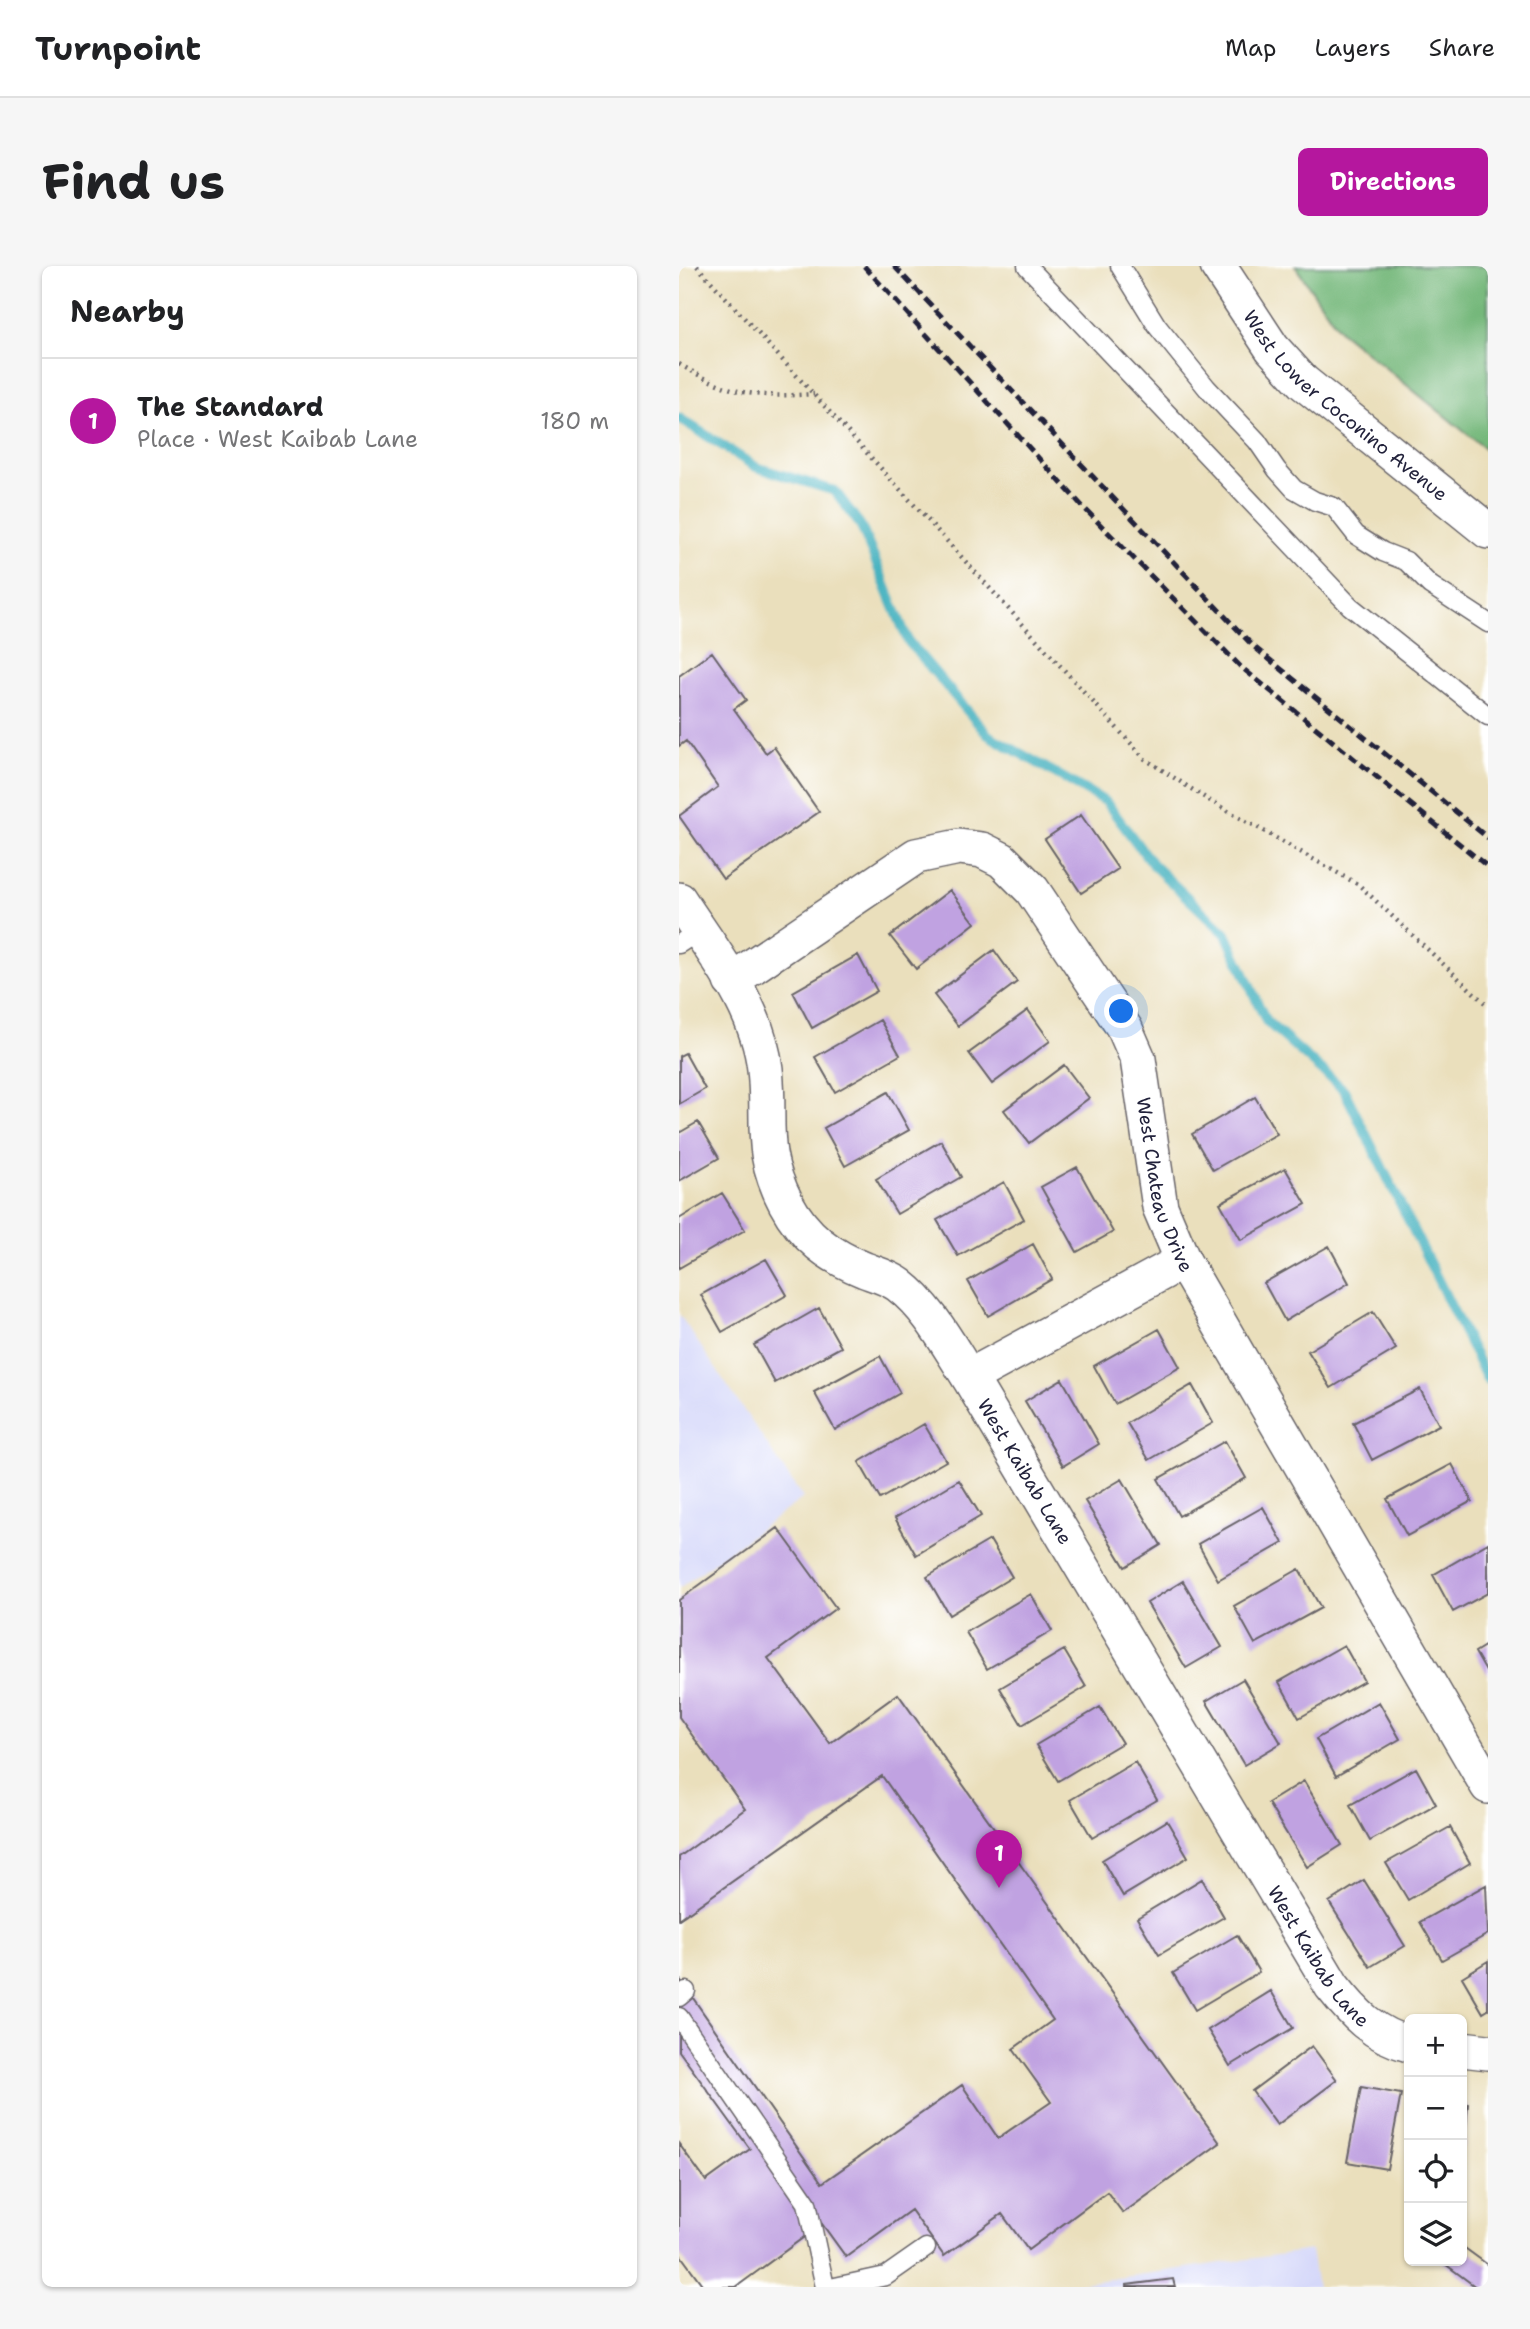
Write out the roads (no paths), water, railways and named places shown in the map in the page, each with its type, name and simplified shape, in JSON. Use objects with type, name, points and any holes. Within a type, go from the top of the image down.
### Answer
[{"type":"street","name":"West Lower Coconino Avenue","points":[[1218,266],[1272,348],[1303,382],[1488,531]]},
{"type":"street","name":"West Chateau Drive","points":[[731,981],[916,856],[960,847],[982,850],[1002,860],[1032,890],[1125,1029],[1138,1059],[1160,1207],[1183,1261],[1488,1786]]},
{"type":"street","name":"West Kaibab Lane","points":[[679,900],[689,937],[731,981],[755,1027],[765,1069],[765,1143],[772,1172],[787,1205],[806,1233],[824,1250],[896,1283],[920,1303],[969,1377],[1332,1986],[1353,2013],[1379,2034],[1404,2042]]},
{"type":"street","points":[[969,1377],[1183,1261]]},
{"type":"street","points":[[1467,2050],[1488,2052]]},
{"type":"lane","points":[[1027,266],[1350,606],[1488,716]]},
{"type":"lane","points":[[1120,266],[1157,326],[1207,388],[1257,441],[1276,470],[1294,489],[1315,501],[1334,507],[1356,535],[1383,552],[1406,561],[1430,585],[1488,623]]},
{"type":"lane","points":[[679,2017],[807,2203],[825,2287]]},
{"type":"lane","points":[[835,2287],[886,2276],[926,2248]]},
{"type":"waterway","points":[[679,418],[756,467],[835,491],[861,526],[908,641],[988,735],[1106,802],[1153,865],[1226,934],[1266,1021],[1344,1090],[1488,1381]]},
{"type":"railway","points":[[864,266],[1084,508],[1241,667],[1488,867]]},
{"type":"railway","points":[[894,266],[1253,646],[1488,838]]},
{"type":"place","name":"The Standard","points":[[999,1888]]}]
